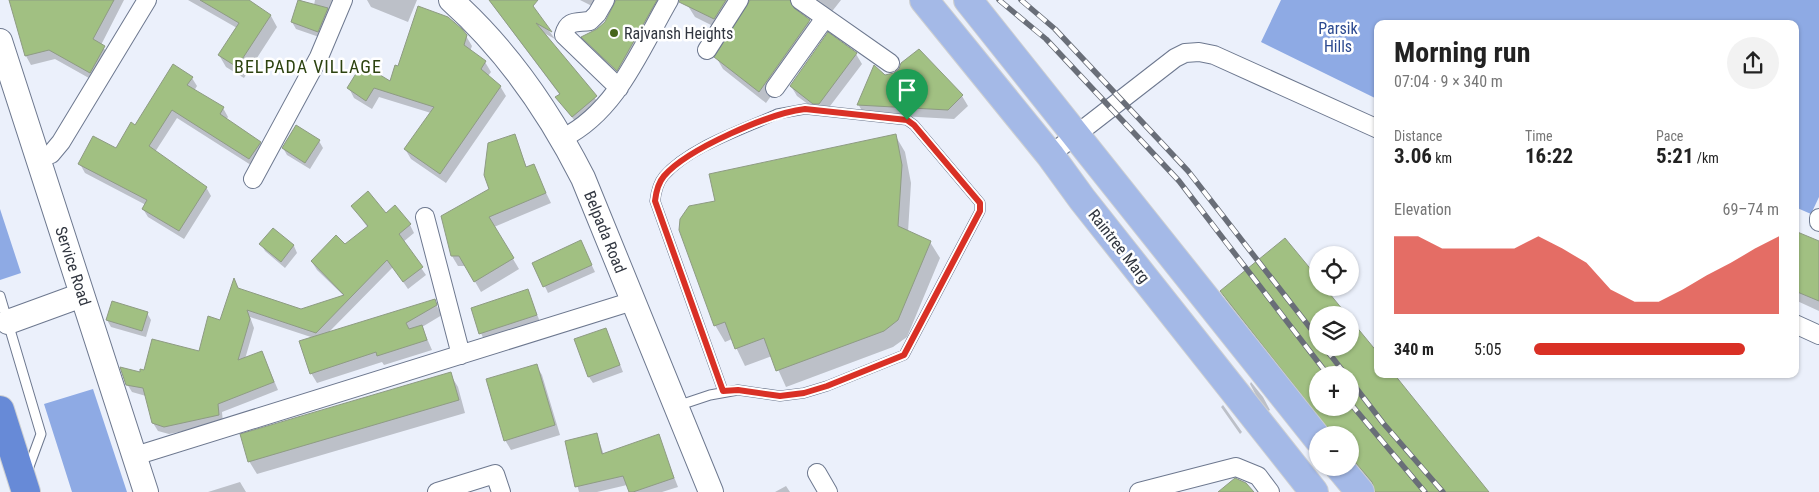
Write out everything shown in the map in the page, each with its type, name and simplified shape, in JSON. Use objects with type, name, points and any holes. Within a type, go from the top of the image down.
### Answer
[{"type":"highway","points":[[0,410],[25,488]]},
{"type":"main road","name":"Raintree Marg","points":[[924,0],[1050,155],[1082,199],[1314,492]]},
{"type":"main road","points":[[973,1],[1309,428]]},
{"type":"main road","points":[[1347,476],[1360,492]]},
{"type":"street","points":[[38,159],[51,154],[61,142],[146,0]]},
{"type":"street","points":[[253,178],[319,58],[343,0]]},
{"type":"street","name":"Belpada Road","points":[[451,0],[467,14],[505,56],[537,96],[563,138],[583,178],[711,492]]},
{"type":"street","points":[[605,0],[597,14],[590,21],[574,21],[570,23],[565,37],[619,88]]},
{"type":"street","points":[[563,138],[582,129],[598,114],[619,88],[669,0]]},
{"type":"street","points":[[707,50],[739,0]]},
{"type":"street","points":[[800,0],[890,63]]},
{"type":"street","points":[[775,88],[825,18]]},
{"type":"street","name":"Service Road","points":[[0,40],[146,492]]},
{"type":"street","points":[[1050,155],[1175,58],[1185,53],[1199,52],[1230,60],[1374,127]]},
{"type":"street","points":[[425,217],[460,355]]},
{"type":"street","points":[[8,322],[82,295]]},
{"type":"street","points":[[135,456],[633,302]]},
{"type":"street","points":[[1799,326],[1819,335]]},
{"type":"street","points":[[1139,492],[1176,487],[1236,467],[1258,476],[1270,492]]},
{"type":"street","points":[[817,473],[828,492]]},
{"type":"street","points":[[437,492],[494,474],[500,492]]},
{"type":"lane","points":[[676,407],[723,391],[738,390],[780,396],[804,393],[904,355],[978,217],[980,203],[914,125],[907,120],[805,109],[789,110],[776,114],[692,153],[663,177],[657,190],[655,201],[723,391]]},
{"type":"lane","points":[[0,296],[41,434],[25,488]]},
{"type":"green space","name":"Parsik Hills","points":[[1281,0],[1819,0],[1819,197],[1811,214],[1799,209],[1799,20],[1374,20],[1374,98],[1261,42]]},
{"type":"green space","points":[[0,209],[21,273],[0,280]]},
{"type":"green space","points":[[93,389],[127,492],[72,492],[44,404]]},
{"type":"building","points":[[9,0],[114,0],[93,39],[105,46],[90,73],[49,50],[25,56]]},
{"type":"building","points":[[200,0],[249,0],[271,15],[237,67],[218,55],[239,23]]},
{"type":"building","points":[[298,0],[328,8],[318,32],[291,22]]},
{"type":"building","points":[[489,0],[538,0],[533,6],[552,32],[536,23],[597,96],[572,117],[555,97],[560,94]]},
{"type":"building","name":"Rajvansh Heights","points":[[616,0],[657,0],[617,71],[581,37],[597,29],[605,22]]},
{"type":"building","points":[[680,0],[726,0],[714,19],[679,2]]},
{"type":"building","points":[[750,0],[790,0],[794,8],[810,20],[759,92],[714,57]]},
{"type":"building","points":[[418,6],[448,17],[462,29],[467,35],[464,45],[486,61],[481,69],[501,86],[440,174],[404,149],[434,107],[374,88],[366,101],[347,88],[362,64],[390,81],[395,65],[398,66]]},
{"type":"building","points":[[828,32],[857,53],[819,104],[813,104],[790,86]]},
{"type":"building","points":[[919,49],[963,95],[948,110],[857,105],[874,65],[885,75],[894,73],[899,69],[901,63]]},
{"type":"building","points":[[173,64],[193,77],[187,85],[224,107],[220,114],[261,142],[249,159],[172,110],[149,146],[207,187],[179,231],[142,209],[147,200],[78,164],[93,136],[116,148],[131,122],[135,125]]},
{"type":"building","points":[[296,125],[320,140],[305,163],[282,148]]},
{"type":"building","points":[[515,134],[526,167],[534,164],[546,193],[489,217],[514,258],[474,282],[459,256],[451,256],[441,216],[489,189],[484,175],[488,143]]},
{"type":"building","points":[[896,134],[902,165],[898,226],[931,241],[898,320],[884,331],[776,371],[764,338],[735,349],[725,322],[714,326],[679,230],[680,219],[689,206],[715,201],[709,174]]},
{"type":"building","points":[[368,191],[386,213],[395,205],[411,224],[399,234],[423,267],[403,282],[387,260],[316,333],[247,310],[250,319],[238,360],[262,351],[274,382],[218,404],[219,415],[164,427],[152,423],[143,388],[126,385],[120,367],[140,372],[140,369],[144,370],[152,339],[199,351],[208,316],[220,320],[234,278],[238,288],[301,309],[344,295],[311,261],[336,235],[345,244],[368,226],[351,206]]},
{"type":"building","points":[[273,228],[294,245],[281,262],[259,244]]},
{"type":"building","points":[[1799,233],[1819,241],[1819,301],[1799,293]]},
{"type":"building","points":[[1285,238],[1309,267],[1309,296],[1332,296],[1340,306],[1309,306],[1309,356],[1359,356],[1359,330],[1374,348],[1374,378],[1397,378],[1489,492],[1375,492],[1372,482],[1359,467],[1359,426],[1326,426],[1318,416],[1359,416],[1359,366],[1309,366],[1309,404],[1220,291]]},
{"type":"building","points":[[581,240],[592,265],[543,287],[532,263]]},
{"type":"building","points":[[528,289],[537,315],[479,334],[471,308]]},
{"type":"building","points":[[435,299],[437,305],[406,323],[409,329],[422,325],[427,340],[377,356],[376,352],[310,374],[299,341]]},
{"type":"building","points":[[112,301],[148,312],[142,331],[106,320]]},
{"type":"building","points":[[606,328],[620,365],[588,377],[574,339]]},
{"type":"building","points":[[537,364],[555,425],[504,441],[486,379]]},
{"type":"building","points":[[451,372],[459,400],[248,462],[240,434]]},
{"type":"building","points":[[597,433],[602,454],[659,434],[674,478],[633,492],[629,492],[623,476],[575,487],[565,441]]},
{"type":"building","points":[[1235,478],[1246,483],[1254,492],[1218,492]]},
{"type":"railway","points":[[999,0],[1046,39],[1179,181],[1321,366]]},
{"type":"railway","points":[[1021,0],[1055,29],[1188,171],[1309,326]]},
{"type":"railway","points":[[1331,356],[1339,366]]},
{"type":"railway","points":[[1359,392],[1383,423],[1443,492]]},
{"type":"railway","points":[[1359,414],[1425,492]]},
{"type":"place","name":"Rajvansh Heights","points":[[614,33]]},
{"type":"district","name":"BELPADA VILLAGE","points":[[308,66]]},
{"type":"route","points":[[805,109],[896,117],[907,120],[914,125],[980,203],[980,211],[904,355],[827,386],[804,393],[780,396],[738,390],[723,391],[655,201],[657,190],[663,177],[692,153],[776,114],[789,110],[805,109]]}]
